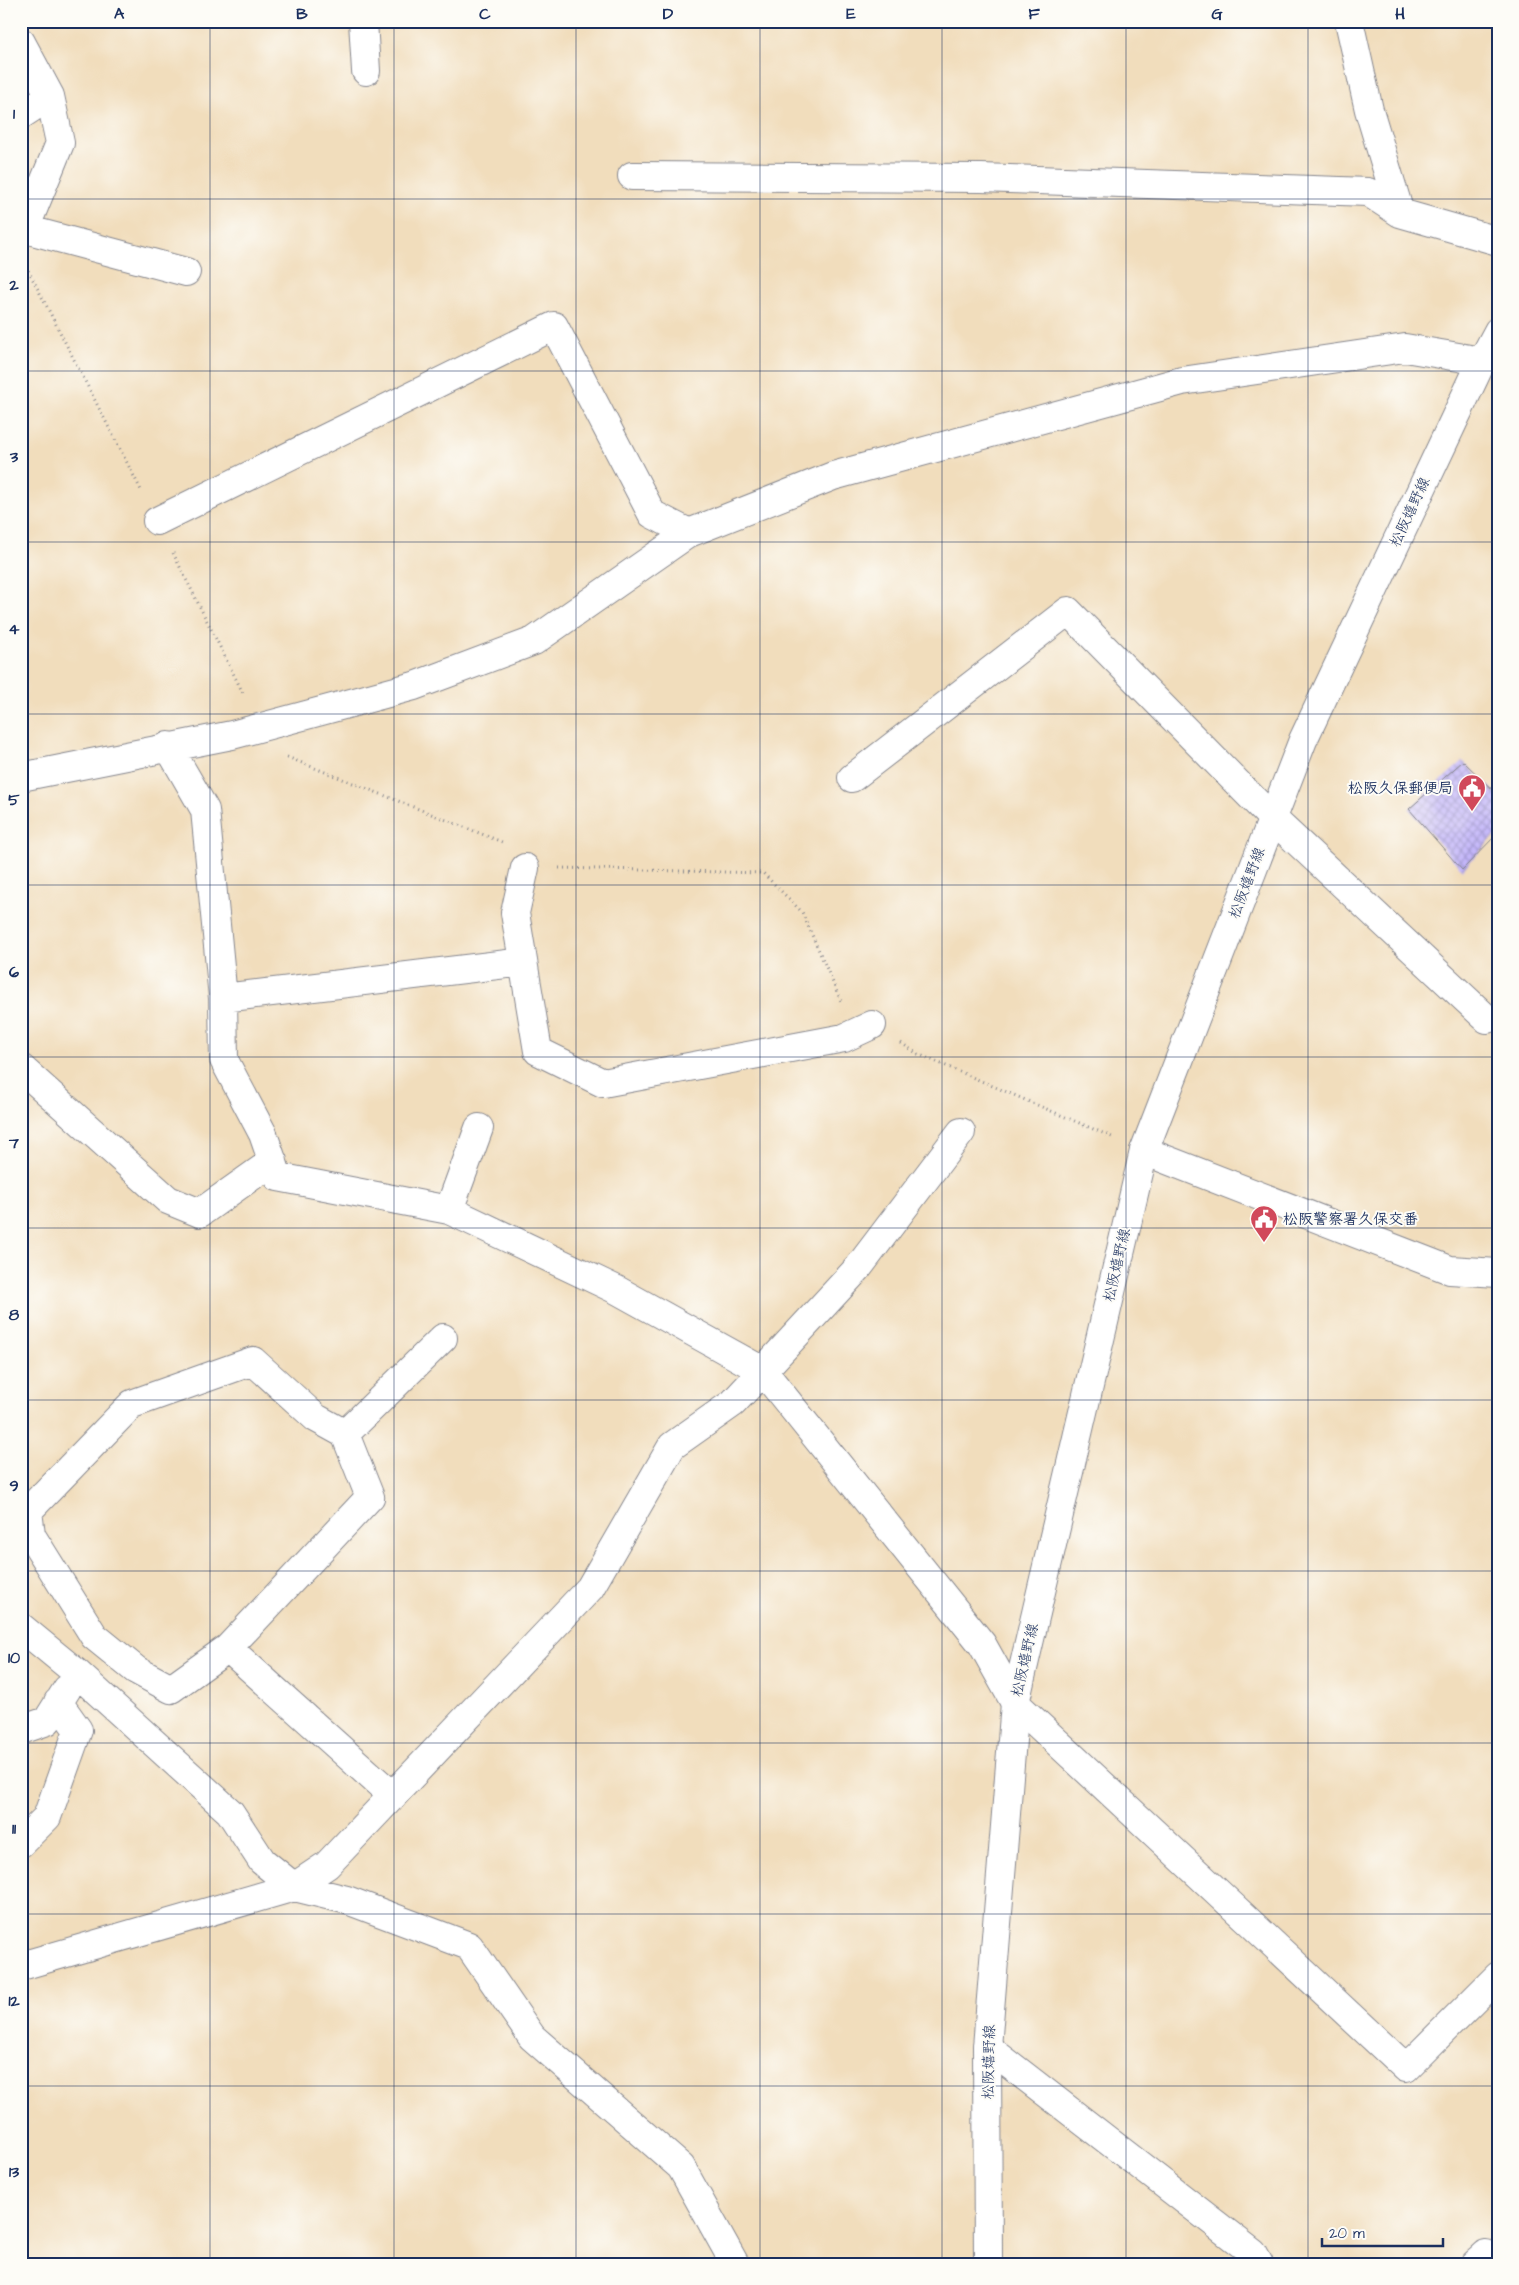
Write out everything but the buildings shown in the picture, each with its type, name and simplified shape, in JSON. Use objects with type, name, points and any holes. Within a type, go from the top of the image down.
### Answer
[{"type":"street","points":[[363,21],[366,71]]},
{"type":"street","points":[[1349,21],[1369,110],[1400,213]]},
{"type":"street","points":[[21,42],[50,96],[60,143],[25,229],[186,272]]},
{"type":"street","points":[[21,115],[50,96]]},
{"type":"street","points":[[632,176],[981,178],[1368,192],[1400,213],[1498,241]]},
{"type":"street","points":[[157,521],[554,326],[652,514],[690,534]]},
{"type":"street","name":"松阪嬉野線","points":[[988,2264],[988,2047],[1014,1703],[1144,1151],[1303,740],[1482,361],[1498,331]]},
{"type":"street","points":[[21,777],[168,746],[232,735],[414,686],[534,641],[690,534],[833,476],[1182,381],[1405,348],[1482,361]]},
{"type":"street","points":[[852,778],[1068,611],[1272,818],[1494,1019]]},
{"type":"street","points":[[168,746],[205,810],[223,998],[224,1060],[263,1134],[278,1177],[448,1210],[617,1290],[763,1371],[982,1644],[1014,1703],[1406,2068],[1498,1976]]},
{"type":"street","points":[[525,868],[514,913],[538,1051],[603,1083],[844,1038],[872,1025]]},
{"type":"street","points":[[223,998],[523,962]]},
{"type":"street","points":[[21,1068],[168,1200],[200,1213],[273,1161]]},
{"type":"street","points":[[448,1210],[479,1128]]},
{"type":"street","points":[[21,1966],[294,1886],[327,1865],[590,1588],[672,1446],[733,1403],[858,1268],[961,1132]]},
{"type":"street","points":[[1144,1151],[1450,1270],[1498,1273]]},
{"type":"street","points":[[345,1434],[444,1338]]},
{"type":"street","points":[[253,1361],[316,1418],[345,1434],[370,1497],[228,1648],[171,1689],[136,1670],[94,1636],[31,1535],[25,1509],[132,1404],[253,1361]]},
{"type":"street","points":[[21,1627],[77,1674],[230,1812],[262,1861],[294,1886],[347,1900],[469,1946],[532,2037],[681,2167],[735,2264]]},
{"type":"street","points":[[228,1648],[393,1796]]},
{"type":"street","points":[[21,1730],[46,1721],[77,1674]]},
{"type":"street","points":[[21,1842],[47,1818],[78,1730],[58,1702]]},
{"type":"street","points":[[988,2047],[1252,2253],[1259,2264]]},
{"type":"street","points":[[1475,2264],[1486,2254],[1498,2262]]},
{"type":"path","points":[[286,757],[503,842],[525,868],[764,873],[802,912],[843,1006],[918,1054],[1144,1151]]},
{"type":"place","name":"松阪久保郵便局","points":[[1472,812]]},
{"type":"place","name":"松阪警察署久保交番","points":[[1264,1243]]}]
